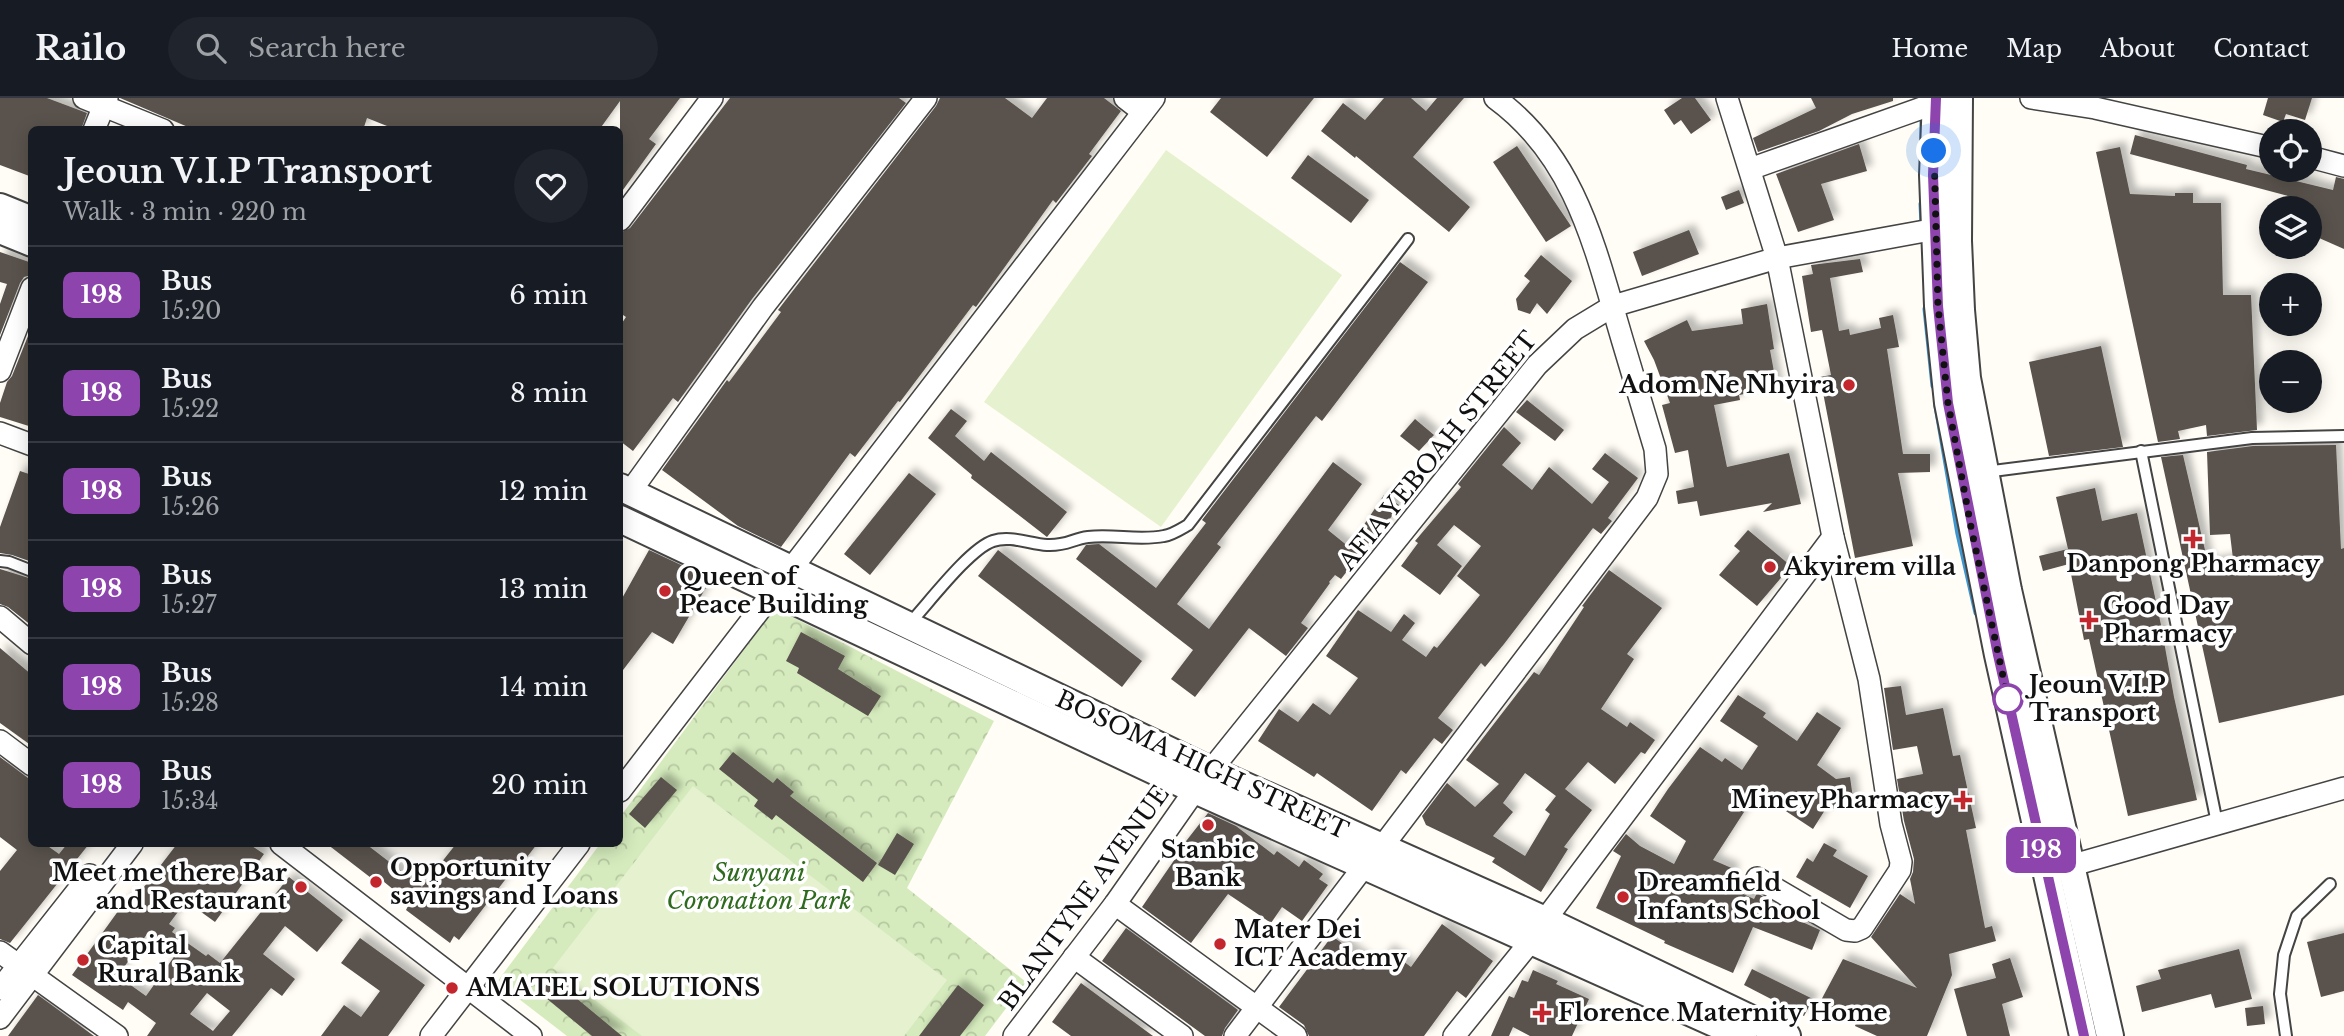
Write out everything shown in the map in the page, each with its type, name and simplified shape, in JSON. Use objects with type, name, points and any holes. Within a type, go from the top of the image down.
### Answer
[{"type":"street","points":[[623,216],[712,98]]},
{"type":"street","points":[[625,490],[926,98]]},
{"type":"street","points":[[623,787],[1149,105],[1125,98]]},
{"type":"street","points":[[1235,1036],[1647,498],[1657,474],[1655,449],[1596,245],[1573,191],[1541,140],[1495,98]]},
{"type":"street","points":[[1727,98],[1777,258],[1833,537],[1869,679],[1891,824],[1900,862],[1900,870],[1862,928],[1855,931],[1846,930],[1757,878]]},
{"type":"street","points":[[2031,98],[2095,108],[2259,145]]},
{"type":"street","points":[[1750,169],[1944,100]]},
{"type":"street","points":[[1944,100],[1933,175],[1938,306],[1948,403],[1973,474],[2008,590],[2059,869],[2081,1031]]},
{"type":"street","points":[[1944,100],[1958,241],[1973,474]]},
{"type":"street","points":[[95,126],[98,101],[154,126]]},
{"type":"street","points":[[2322,160],[2344,166]]},
{"type":"street","points":[[0,207],[28,218]]},
{"type":"street","name":"AFIA YEBOAH STREET","points":[[1204,781],[1537,365],[1575,329],[1613,306],[1777,258],[1936,229]]},
{"type":"street","points":[[0,230],[28,241]]},
{"type":"street","points":[[0,371],[5,344],[28,296]]},
{"type":"street","points":[[0,433],[28,444]]},
{"type":"street","name":"BOSOMA HIGH STREET","points":[[625,490],[907,626],[1204,781]]},
{"type":"street","name":"BOSOMA HIGH STREET","points":[[623,520],[774,591],[1373,856],[1545,920],[1787,1036]]},
{"type":"street","points":[[1545,920],[1833,537]]},
{"type":"street","points":[[0,617],[28,641]]},
{"type":"street","points":[[0,741],[28,762]]},
{"type":"street","name":"BLANTYNE AVENUE","points":[[1014,1036],[1115,904],[1204,781]]},
{"type":"street","points":[[2059,869],[2344,788]]},
{"type":"street","points":[[0,1017],[26,970],[113,847]]},
{"type":"street","points":[[0,989],[26,970],[129,847]]},
{"type":"street","points":[[285,847],[531,1036]]},
{"type":"street","points":[[431,1036],[577,847]]},
{"type":"street","name":"BOSOMA HIGH STREET","points":[[1373,856],[1531,942],[1743,1036]]},
{"type":"street","points":[[2059,869],[2110,1036]]},
{"type":"street","points":[[1115,904],[1296,1036]]},
{"type":"street","points":[[1454,1036],[1531,942]]},
{"type":"street","points":[[0,952],[117,1036]]},
{"type":"street","points":[[1074,957],[1182,1036]]},
{"type":"lane","points":[[907,626],[973,554],[994,541],[1021,540],[1046,545],[1067,545],[1084,537],[1167,536],[1188,526],[1408,239]]},
{"type":"lane","points":[[1973,474],[2252,438],[2344,436]]},
{"type":"lane","points":[[2141,451],[2217,823]]},
{"type":"lane","points":[[0,561],[28,569]]},
{"type":"lane","points":[[2286,1036],[2280,994],[2284,955],[2297,916],[2330,884]]},
{"type":"green space","points":[[1166,150],[1342,275],[1161,527],[984,402]]},
{"type":"green space","name":"Sunyani Coronation Park","points":[[775,608],[994,721],[907,888],[1026,982],[985,1036],[567,1036],[497,982],[598,847],[623,847],[623,813]]},
{"type":"green space","points":[[693,786],[947,980],[904,1036],[642,1036],[553,968]]},
{"type":"building","points":[[0,98],[47,98],[87,113],[82,126],[28,126],[28,176],[0,165]]},
{"type":"building","points":[[120,98],[680,98],[649,139],[656,144],[623,190],[623,126],[620,126],[620,101],[602,126],[387,126],[367,118],[364,126],[186,126]]},
{"type":"building","points":[[730,98],[899,98],[906,103],[752,299],[678,402],[673,398],[633,451],[623,443],[623,322],[626,317],[623,315],[623,232],[630,228]]},
{"type":"building","points":[[940,98],[1005,98],[1032,118],[1047,98],[1104,98],[1121,111],[1089,154],[1092,156],[1056,203],[1053,200],[976,307],[973,305],[855,457],[850,453],[781,547],[738,526],[662,470],[727,380],[729,382],[781,312],[778,310]]},
{"type":"building","points":[[1221,98],[1314,98],[1267,157],[1210,112]]},
{"type":"building","points":[[1384,98],[1411,98],[1426,111],[1437,98],[1464,98],[1413,157],[1470,207],[1449,232],[1321,131],[1343,103],[1365,120]]},
{"type":"building","points":[[1682,98],[1695,98],[1711,120],[1691,134],[1681,120],[1674,125],[1664,110]]},
{"type":"building","points":[[1811,98],[1893,98],[1893,101],[1852,114],[1819,131],[1758,152],[1753,138],[1816,108]]},
{"type":"building","points":[[2268,98],[2312,98],[2305,119],[2286,114],[2284,119],[2263,115]]},
{"type":"building","points":[[2135,135],[2247,165],[2246,169],[2259,172],[2259,182],[2300,182],[2333,190],[2336,177],[2344,179],[2344,249],[2322,239],[2322,196],[2288,196],[2130,154]]},
{"type":"building","points":[[1859,144],[1867,171],[1821,184],[1834,220],[1798,232],[1776,174]]},
{"type":"building","points":[[1517,146],[1571,226],[1546,242],[1493,162]]},
{"type":"building","points":[[2120,147],[2130,194],[2175,196],[2175,193],[2193,193],[2193,203],[2221,203],[2223,295],[2251,295],[2257,430],[2207,436],[2206,425],[2178,431],[2180,439],[2158,442],[2096,152]]},
{"type":"building","points":[[1308,155],[1369,200],[1351,223],[1291,178]]},
{"type":"building","points":[[1739,190],[1744,203],[1726,210],[1721,197]]},
{"type":"building","points":[[1689,230],[1699,254],[1642,276],[1633,252]]},
{"type":"building","points":[[0,252],[28,262],[28,276],[20,283],[0,335],[0,304],[7,284],[0,282]]},
{"type":"building","points":[[1541,255],[1572,281],[1547,314],[1537,303],[1530,314],[1518,310],[1516,299],[1530,281],[1524,276]]},
{"type":"building","points":[[1860,259],[1863,272],[1830,278],[1839,331],[1849,329],[1850,335],[1881,328],[1879,318],[1893,315],[1899,347],[1887,349],[1903,454],[1930,454],[1930,472],[1898,473],[1913,546],[1855,558],[1820,377],[1831,375],[1822,330],[1811,332],[1802,276],[1813,274],[1811,265]]},
{"type":"building","points":[[1400,262],[1428,282],[1322,421],[1316,416],[1217,544],[1221,547],[1177,604],[1209,629],[1333,462],[1362,484],[1328,530],[1349,547],[1384,495],[1399,505],[1372,546],[1368,544],[1341,579],[1335,575],[1329,582],[1301,623],[1308,628],[1286,656],[1249,628],[1195,697],[1171,679],[1193,650],[1076,559],[1086,545],[1099,544],[1156,588],[1206,523],[1202,520]]},
{"type":"building","points":[[1767,304],[1774,349],[1770,350],[1777,388],[1739,395],[1740,400],[1714,405],[1727,467],[1789,453],[1801,504],[1763,512],[1772,503],[1700,516],[1697,501],[1678,504],[1676,491],[1694,487],[1688,450],[1675,453],[1662,405],[1670,403],[1644,341],[1687,320],[1692,331],[1743,324],[1741,309]]},
{"type":"building","points":[[28,336],[28,426],[0,417],[0,403],[7,382]]},
{"type":"building","points":[[2101,346],[2123,447],[2049,456],[2029,362]]},
{"type":"building","points":[[1527,400],[1564,430],[1555,441],[1516,412]]},
{"type":"building","points":[[951,409],[967,421],[955,436],[984,461],[991,452],[1067,512],[1047,537],[971,478],[972,475],[928,438]]},
{"type":"building","points":[[1415,419],[1434,435],[1419,451],[1400,436]]},
{"type":"building","points":[[1504,427],[1521,443],[1502,465],[1532,490],[1549,467],[1592,504],[1609,482],[1592,469],[1605,453],[1638,478],[1608,518],[1612,521],[1601,534],[1593,528],[1504,644],[1485,667],[1481,663],[1438,718],[1453,730],[1442,744],[1434,738],[1406,774],[1401,770],[1372,811],[1317,773],[1314,777],[1258,741],[1279,709],[1298,722],[1313,703],[1330,715],[1358,678],[1326,656],[1358,610],[1391,632],[1404,614],[1415,623],[1402,640],[1426,657],[1434,646],[1437,648],[1480,595],[1457,576],[1481,546],[1454,525],[1437,545],[1462,566],[1440,595],[1401,566],[1418,543],[1415,541],[1461,487],[1458,484]]},
{"type":"building","points":[[2336,445],[2341,549],[2344,548],[2344,695],[2219,723],[2161,457],[2183,455],[2208,563],[2233,559],[2230,534],[2210,535],[2207,452],[2253,446]]},
{"type":"building","points":[[20,471],[28,474],[28,561],[0,553],[0,527]]},
{"type":"building","points":[[909,473],[936,494],[870,575],[844,554]]},
{"type":"building","points":[[2095,488],[2102,521],[2137,513],[2197,800],[2128,816],[2089,639],[2084,640],[2069,564],[2043,571],[2039,556],[2068,549],[2056,497]]},
{"type":"building","name":"Akyirem villa","points":[[1748,530],[1791,566],[1757,606],[1719,575],[1740,551],[1734,546]]},
{"type":"building","name":"Queen of Peace Building","points":[[649,550],[711,579],[673,644],[652,632],[623,670],[623,597]]},
{"type":"building","points":[[998,550],[1142,661],[1122,687],[978,576]]},
{"type":"building","points":[[0,569],[28,578],[28,623],[0,604]]},
{"type":"building","points":[[1609,570],[1662,608],[1627,654],[1634,659],[1601,709],[1627,727],[1630,722],[1655,740],[1645,754],[1641,752],[1615,784],[1588,762],[1565,789],[1592,810],[1564,847],[1568,849],[1541,892],[1492,862],[1495,858],[1426,825],[1422,816],[1447,783],[1475,807],[1499,784],[1466,760],[1534,672],[1539,675],[1584,607],[1582,606]],"holes":[[[1525,773],[1556,796],[1545,810],[1550,814],[1525,856],[1493,836],[1513,812],[1503,803]]]},
{"type":"building","points":[[801,632],[845,656],[838,669],[881,696],[868,716],[797,673],[799,668],[786,661]]},
{"type":"building","points":[[0,648],[28,672],[28,743],[0,723]]},
{"type":"building","points":[[1901,686],[1906,715],[1943,708],[1953,756],[1960,755],[1976,828],[1966,830],[1985,928],[1992,926],[1996,941],[1949,954],[1952,975],[1927,1036],[1877,1036],[1855,1026],[1857,1020],[1819,1004],[1843,959],[1917,988],[1871,937],[1900,894],[1915,904],[1910,879],[1914,859],[1897,779],[1923,774],[1917,746],[1893,750],[1884,688]]},
{"type":"building","points":[[1738,695],[1766,713],[1763,717],[1797,741],[1817,712],[1841,728],[1817,765],[1836,779],[1850,777],[1854,805],[1825,810],[1813,829],[1757,792],[1713,860],[1734,869],[1726,886],[1754,899],[1757,893],[1772,902],[1769,907],[1820,930],[1812,950],[1753,927],[1733,973],[1664,943],[1665,941],[1596,908],[1621,856],[1613,851],[1626,834],[1640,846],[1674,864],[1686,841],[1650,816],[1700,747],[1722,762],[1725,758],[1742,770],[1758,746],[1720,721]]},
{"type":"building","points":[[733,752],[773,783],[777,778],[794,792],[790,796],[877,863],[863,882],[776,815],[772,820],[754,806],[758,800],[719,769]]},
{"type":"building","points":[[0,757],[28,778],[28,847],[49,847],[59,854],[65,847],[87,847],[10,943],[0,939],[0,871],[17,850],[0,837]]},
{"type":"building","points":[[661,777],[677,790],[645,828],[629,814]]},
{"type":"building","points":[[1208,813],[1236,826],[1274,855],[1277,851],[1299,867],[1304,860],[1323,874],[1319,879],[1328,885],[1302,921],[1282,907],[1271,923],[1228,894],[1191,943],[1142,907],[1176,854]]},
{"type":"building","points":[[897,833],[914,844],[895,875],[878,865]]},
{"type":"building","points":[[1824,843],[1837,850],[1833,856],[1868,876],[1850,908],[1796,877],[1807,858],[1813,862]]},
{"type":"building","points":[[175,847],[254,847],[264,854],[215,922],[186,901],[169,924],[175,928],[172,932],[220,963],[289,877],[343,920],[317,952],[285,926],[263,954],[295,979],[282,996],[271,988],[232,1036],[147,1036],[156,1023],[128,1002],[123,1010],[72,975],[129,896],[134,900]],"holes":[[[147,934],[176,954],[146,996],[118,976]],[[207,993],[230,1011],[213,1031],[190,1014]]]},
{"type":"building","points":[[331,847],[370,847],[422,887],[454,847],[535,847],[511,878],[508,876],[459,940],[454,936],[450,943],[406,910],[408,906],[392,894],[394,890],[378,877],[375,881]]},
{"type":"building","points":[[1442,924],[1493,961],[1466,998],[1457,991],[1424,1036],[1309,1036],[1304,1025],[1279,1007],[1332,936],[1375,967],[1388,950],[1411,967]]},
{"type":"building","points":[[1126,928],[1238,1010],[1222,1036],[1205,1036],[1102,961]]},
{"type":"building","points":[[2344,933],[2344,991],[2321,997],[2307,942]]},
{"type":"building","points":[[360,938],[425,985],[388,1036],[321,1036],[344,1005],[361,1017],[380,991],[341,963]]},
{"type":"building","points":[[2239,949],[2252,999],[2215,1008],[2211,994],[2142,1012],[2136,986],[2161,979],[2158,970]]},
{"type":"building","points":[[2010,958],[2023,997],[2002,1004],[2010,1036],[1967,1036],[1954,989],[1996,978],[1992,964]]},
{"type":"building","points":[[1752,969],[1813,999],[1804,1016],[1744,985]]},
{"type":"building","name":"Florence Maternity Home","points":[[1533,970],[1589,999],[1572,1036],[1530,1036],[1513,1027],[1509,1036],[1491,1036],[1509,996],[1514,998],[1522,980],[1528,982]]},
{"type":"building","points":[[552,978],[622,1036],[592,1036],[540,993]]},
{"type":"building","points":[[1081,983],[1153,1036],[1071,1036],[1052,1022]]},
{"type":"building","points":[[958,985],[984,1005],[960,1036],[919,1036]]},
{"type":"building","points":[[38,995],[94,1036],[8,1036]]},
{"type":"building","points":[[2263,1006],[2265,1024],[2247,1026],[2245,1008]]},
{"type":"waterway","points":[[1922,113],[1922,138]]},
{"type":"waterway","points":[[1921,204],[1922,225]]},
{"type":"waterway","points":[[1925,309],[1933,386]]},
{"type":"waterway","points":[[1936,406],[1958,534],[1976,613]]},
{"type":"bus line","name":"198","points":[[1936,98],[1933,175],[1938,306],[1948,403],[1998,655],[2084,1036]]},
{"type":"place","name":"Adom Ne Nhyira","points":[[1849,385]]},
{"type":"place","name":"Danpong Pharmacy","points":[[2193,539]]},
{"type":"place","name":"Akyirem villa","points":[[1770,567]]},
{"type":"place","name":"Queen of Peace Building","points":[[665,591]]},
{"type":"place","name":"Good Day Pharmacy","points":[[2089,620]]},
{"type":"place","name":"Jeoun V.I.P Transport","points":[[2008,699]]},
{"type":"place","name":"Miney Pharmacy","points":[[1963,800]]},
{"type":"place","name":"Stanbic Bank","points":[[1208,825]]},
{"type":"place","name":"Opportunity savings and Loans","points":[[376,882]]},
{"type":"place","name":"Meet me there Bar and Restaurant","points":[[301,887]]},
{"type":"place","name":"Dreamfield Infants School","points":[[1623,897]]},
{"type":"place","name":"Mater Dei ICT Academy","points":[[1220,944]]},
{"type":"place","name":"Capital Rural Bank","points":[[83,960]]},
{"type":"place","name":"AMATEL SOLUTIONS","points":[[452,988]]},
{"type":"place","name":"Florence Maternity Home","points":[[1542,1013]]},
{"type":"route","points":[[1934,151],[1938,306],[1948,403],[2010,709],[2008,699]]}]
